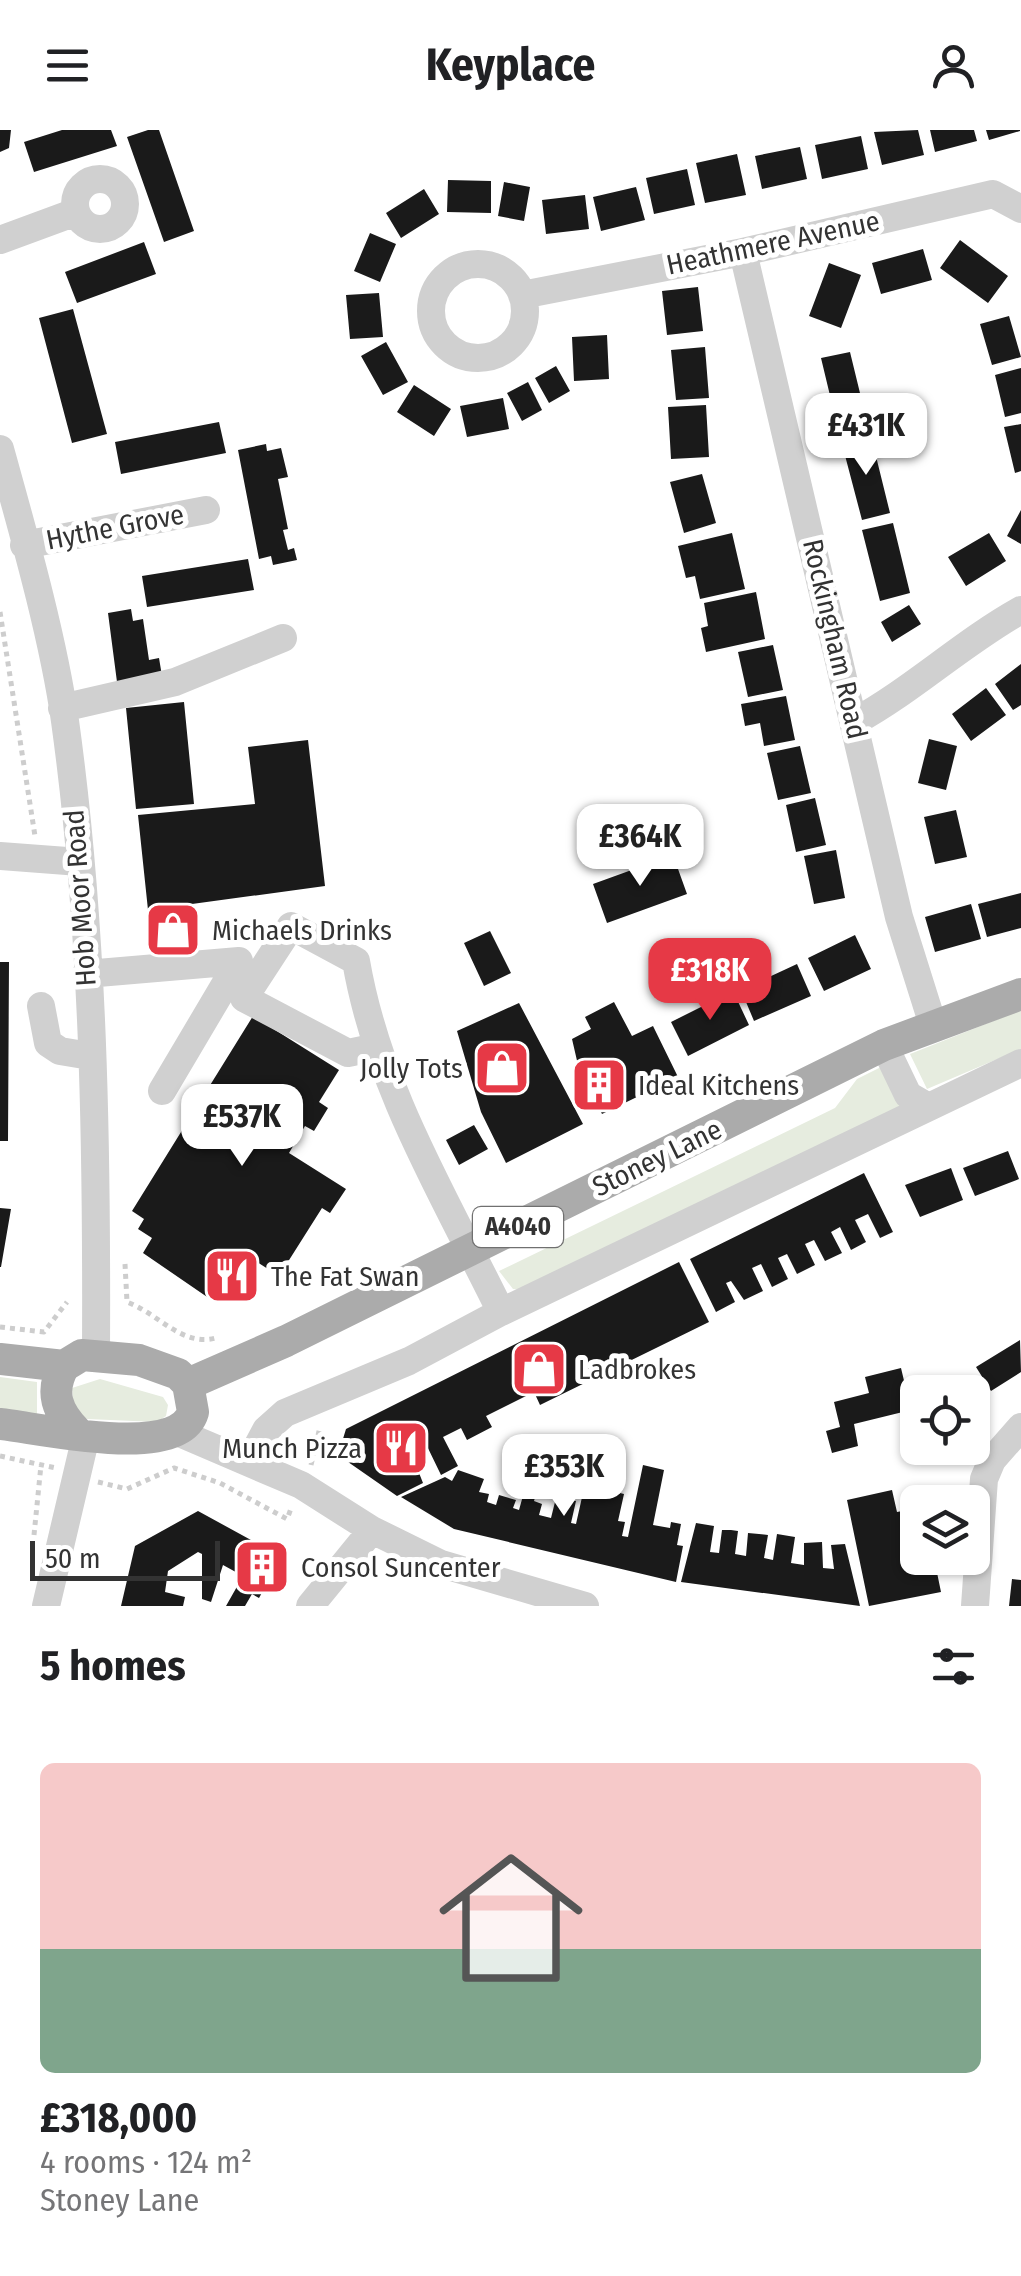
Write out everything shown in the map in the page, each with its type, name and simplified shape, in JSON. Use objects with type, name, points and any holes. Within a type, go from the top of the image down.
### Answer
[{"type":"main road","name":"Stoney Lane","points":[[188,1384],[471,1250],[884,1045],[1021,994]]},
{"type":"main road","points":[[0,1358],[64,1366],[82,1356],[139,1360],[168,1369],[188,1384],[193,1412],[177,1432],[151,1439],[0,1424]]},
{"type":"main road","points":[[64,1366],[55,1388],[56,1404],[82,1434]]},
{"type":"street","name":"Heathmere Avenue","points":[[522,295],[743,252],[994,194],[1021,210]]},
{"type":"street","points":[[0,240],[76,212]]},
{"type":"street","name":"Rockingham Road","points":[[743,252],[899,917],[933,1025]]},
{"type":"street","name":"Hob Moor Road","points":[[0,449],[62,708],[80,862],[98,1219],[96,1356]]},
{"type":"street","name":"Hythe Grove","points":[[24,545],[206,510]]},
{"type":"street","points":[[854,722],[903,695],[983,632],[1021,610]]},
{"type":"street","points":[[62,708],[175,682],[283,638]]},
{"type":"street","points":[[0,856],[80,862]]},
{"type":"street","points":[[376,1047],[348,1053],[244,998],[291,926],[356,962],[366,1016],[404,1123],[501,1312]]},
{"type":"street","points":[[86,974],[239,961],[162,1091]]},
{"type":"street","points":[[41,1006],[48,1043],[60,1051],[90,1056]]},
{"type":"street","points":[[884,1045],[908,1094],[927,1106]]},
{"type":"street","points":[[250,1460],[266,1430],[285,1412],[409,1361],[501,1312],[1021,1063]]},
{"type":"street","points":[[974,1606],[984,1479],[992,1460],[1021,1427]]},
{"type":"street","points":[[177,1432],[302,1485],[372,1530],[440,1564],[585,1606]]},
{"type":"street","points":[[46,1606],[82,1434]]},
{"type":"street","points":[[310,1606],[372,1530]]},
{"type":"path","points":[[0,612],[38,859]]},
{"type":"path","points":[[0,1326],[44,1332],[67,1305],[68,1288]]},
{"type":"path","points":[[34,1536],[42,1465]]},
{"type":"shaded area","points":[[1021,1010],[1021,1049],[927,1089],[910,1054]]},
{"type":"shaded area","points":[[881,1067],[901,1104],[895,1114],[526,1290],[513,1289],[499,1271],[835,1108],[857,1079]]},
{"type":"shaded area","points":[[0,1377],[37,1382],[37,1416],[0,1412]]},
{"type":"shaded area","points":[[100,1379],[163,1397],[168,1405],[166,1416],[157,1422],[87,1419],[74,1411],[72,1388]]},
{"type":"building","points":[[0,130],[11,130],[9,148],[0,152]]},
{"type":"building","points":[[62,130],[111,130],[117,146],[34,172],[24,142]]},
{"type":"building","points":[[159,130],[194,231],[164,242],[127,137]]},
{"type":"building","points":[[918,130],[924,155],[882,165],[874,132]]},
{"type":"building","points":[[930,130],[974,130],[977,141],[935,152]]},
{"type":"building","points":[[986,130],[1020,130],[1020,131],[989,140]]},
{"type":"building","points":[[861,136],[868,169],[822,179],[815,145]]},
{"type":"building","points":[[800,147],[807,179],[762,189],[755,156]]},
{"type":"building","points":[[737,154],[746,195],[705,203],[696,163]]},
{"type":"building","points":[[687,169],[695,205],[654,214],[646,178]]},
{"type":"building","points":[[448,180],[491,181],[491,213],[447,212]]},
{"type":"building","points":[[504,182],[530,187],[524,221],[498,216]]},
{"type":"building","points":[[636,187],[645,220],[601,231],[593,197]]},
{"type":"building","points":[[424,189],[439,214],[401,238],[386,213]]},
{"type":"building","points":[[585,195],[589,229],[546,234],[542,200]]},
{"type":"building","points":[[370,233],[396,244],[380,282],[354,271]]},
{"type":"building","points":[[960,240],[1008,276],[988,303],[940,268]]},
{"type":"building","points":[[144,242],[156,274],[77,303],[65,272]]},
{"type":"building","points":[[923,249],[932,280],[881,294],[872,263]]},
{"type":"building","points":[[829,263],[861,275],[841,328],[809,316]]},
{"type":"building","points":[[698,287],[703,331],[667,335],[662,291]]},
{"type":"building","points":[[379,293],[383,337],[350,339],[346,295]]},
{"type":"building","points":[[73,309],[107,434],[72,443],[39,318]]},
{"type":"building","points":[[1009,316],[1021,357],[992,365],[980,324]]},
{"type":"building","points":[[607,335],[609,379],[574,381],[572,337]]},
{"type":"building","points":[[386,342],[408,382],[383,395],[361,356]]},
{"type":"building","points":[[705,347],[709,398],[676,400],[671,350]]},
{"type":"building","points":[[850,352],[868,426],[839,433],[821,358]]},
{"type":"building","points":[[556,366],[570,391],[549,403],[535,378]]},
{"type":"building","points":[[1021,368],[1021,413],[1005,417],[995,375]]},
{"type":"building","points":[[528,382],[542,410],[522,421],[507,393]]},
{"type":"building","points":[[414,385],[451,409],[434,436],[397,412]]},
{"type":"building","points":[[503,398],[509,429],[467,437],[460,406]]},
{"type":"building","points":[[706,405],[709,457],[671,459],[668,407]]},
{"type":"building","points":[[219,422],[226,453],[121,474],[115,442]]},
{"type":"building","points":[[1021,424],[1021,471],[1015,473],[1004,427]]},
{"type":"building","points":[[871,436],[890,513],[862,520],[842,444]]},
{"type":"building","points":[[266,444],[267,451],[281,448],[288,477],[278,479],[288,529],[283,530],[288,550],[294,548],[297,560],[273,565],[271,556],[259,559],[238,450]]},
{"type":"building","points":[[702,474],[716,523],[684,533],[670,482]]},
{"type":"building","points":[[1021,510],[1021,544],[1007,536]]},
{"type":"building","points":[[893,523],[910,593],[880,601],[862,530]]},
{"type":"building","points":[[732,533],[745,589],[700,599],[695,576],[686,578],[678,546]]},
{"type":"building","points":[[989,533],[1006,561],[966,586],[948,557]]},
{"type":"building","points":[[248,559],[254,590],[147,607],[142,576]]},
{"type":"building","points":[[756,592],[765,639],[706,652],[701,628],[708,626],[704,603]]},
{"type":"building","points":[[909,605],[921,624],[892,642],[881,622]]},
{"type":"building","points":[[131,609],[133,621],[143,619],[149,660],[159,658],[162,676],[117,682],[108,613]]},
{"type":"building","points":[[773,645],[783,690],[748,697],[738,652]]},
{"type":"building","points":[[1021,664],[1021,705],[1013,710],[995,684]]},
{"type":"building","points":[[986,688],[1006,715],[971,741],[952,714]]},
{"type":"building","points":[[786,696],[795,740],[764,746],[760,723],[745,726],[741,704]]},
{"type":"building","points":[[184,702],[194,804],[136,809],[126,708]]},
{"type":"building","points":[[929,739],[957,746],[946,790],[918,783]]},
{"type":"building","points":[[308,740],[325,886],[148,910],[138,815],[255,804],[248,747]]},
{"type":"building","points":[[800,746],[811,793],[778,800],[767,753]]},
{"type":"building","points":[[815,798],[826,845],[796,852],[786,805]]},
{"type":"building","points":[[956,810],[967,857],[935,864],[924,817]]},
{"type":"building","points":[[836,850],[845,898],[814,904],[804,856]]},
{"type":"building","points":[[673,855],[687,894],[607,923],[593,884]]},
{"type":"building","points":[[1021,893],[1021,928],[987,937],[978,904]]},
{"type":"building","points":[[971,904],[981,939],[935,952],[925,917]]},
{"type":"building","points":[[190,912],[193,948],[150,951],[147,916]]},
{"type":"building","points":[[490,931],[511,973],[484,986],[464,943]]},
{"type":"building","points":[[855,935],[871,969],[824,991],[808,958]]},
{"type":"building","points":[[0,962],[9,962],[8,1141],[0,1141]]},
{"type":"building","points":[[797,964],[811,996],[754,1021],[741,990]]},
{"type":"building","points":[[733,991],[749,1025],[688,1056],[671,1022]]},
{"type":"building","points":[[614,1002],[632,1036],[653,1026],[678,1077],[602,1114],[578,1065],[572,1039],[591,1029],[585,1017]]},
{"type":"building","name":"Jolly Tots","points":[[519,1003],[583,1124],[506,1163],[481,1112],[457,1031]]},
{"type":"building","points":[[253,1016],[339,1070],[319,1102],[328,1108],[314,1131],[305,1126],[289,1153],[346,1189],[330,1213],[322,1208],[279,1276],[257,1262],[230,1303],[217,1295],[213,1301],[143,1253],[152,1238],[138,1229],[144,1219],[132,1211]]},
{"type":"building","points":[[474,1125],[488,1149],[459,1165],[446,1140]]},
{"type":"building","points":[[1008,1151],[1019,1179],[975,1196],[963,1168]]},
{"type":"building","points":[[951,1168],[963,1200],[920,1217],[905,1185]]},
{"type":"building","points":[[864,1173],[893,1232],[880,1238],[868,1214],[855,1220],[866,1242],[851,1250],[840,1227],[831,1232],[842,1253],[825,1261],[814,1240],[805,1244],[815,1265],[797,1274],[787,1254],[778,1258],[788,1279],[772,1287],[761,1264],[752,1268],[763,1291],[744,1300],[731,1281],[726,1283],[735,1302],[716,1312],[690,1259]]},
{"type":"building","points":[[0,1208],[11,1209],[1,1267],[0,1267]]},
{"type":"building","points":[[679,1262],[709,1322],[540,1405],[534,1392],[486,1416],[492,1427],[467,1440],[461,1428],[443,1437],[458,1466],[441,1475],[425,1442],[417,1446],[412,1437],[406,1440],[423,1483],[397,1496],[338,1455],[346,1429]]},
{"type":"building","points":[[1020,1340],[1021,1372],[991,1391],[990,1375],[981,1375],[976,1367]]},
{"type":"building","points":[[901,1368],[900,1413],[854,1424],[858,1446],[832,1453],[826,1431],[840,1427],[834,1402],[869,1393],[865,1377]]},
{"type":"building","points":[[593,1448],[609,1452],[600,1488],[624,1494],[618,1521],[625,1522],[622,1536],[628,1537],[643,1465],[664,1470],[653,1525],[670,1528],[671,1522],[681,1524],[677,1545],[683,1546],[676,1582],[454,1529],[401,1497],[445,1477],[452,1481],[458,1470],[484,1479],[479,1492],[489,1494],[487,1502],[496,1505],[499,1495],[516,1500],[513,1508],[519,1510],[533,1460],[545,1463],[534,1501],[542,1504],[539,1515],[551,1518],[556,1498],[562,1499],[568,1475],[577,1476],[571,1500],[576,1501],[571,1523],[576,1524]]},
{"type":"building","points":[[892,1490],[897,1512],[900,1511],[900,1575],[938,1575],[941,1592],[869,1606],[847,1500]]},
{"type":"building","points":[[198,1511],[282,1557],[259,1598],[252,1594],[245,1606],[226,1606],[243,1576],[223,1565],[211,1602],[202,1599],[202,1554],[198,1552],[168,1571],[165,1592],[185,1597],[183,1606],[121,1606],[135,1546]]},
{"type":"building","points":[[696,1523],[714,1526],[710,1552],[719,1553],[722,1530],[731,1530],[738,1531],[735,1554],[746,1556],[748,1533],[768,1535],[764,1558],[773,1560],[777,1534],[795,1537],[791,1563],[804,1565],[804,1543],[822,1542],[823,1568],[834,1569],[831,1545],[845,1544],[860,1606],[681,1582]]},
{"type":"building","points":[[1012,1579],[1021,1580],[1021,1606],[1009,1606]]},
{"type":"place","name":"Michaels Drinks","points":[[173,930]]},
{"type":"place","name":"Jolly Tots","points":[[502,1068]]},
{"type":"place","name":"Ideal Kitchens","points":[[599,1085]]},
{"type":"place","name":"The Fat Swan","points":[[232,1276]]},
{"type":"place","name":"Ladbrokes","points":[[539,1369]]},
{"type":"place","name":"Munch Pizza","points":[[401,1448]]},
{"type":"place","name":"Consol Suncenter","points":[[262,1567]]}]
